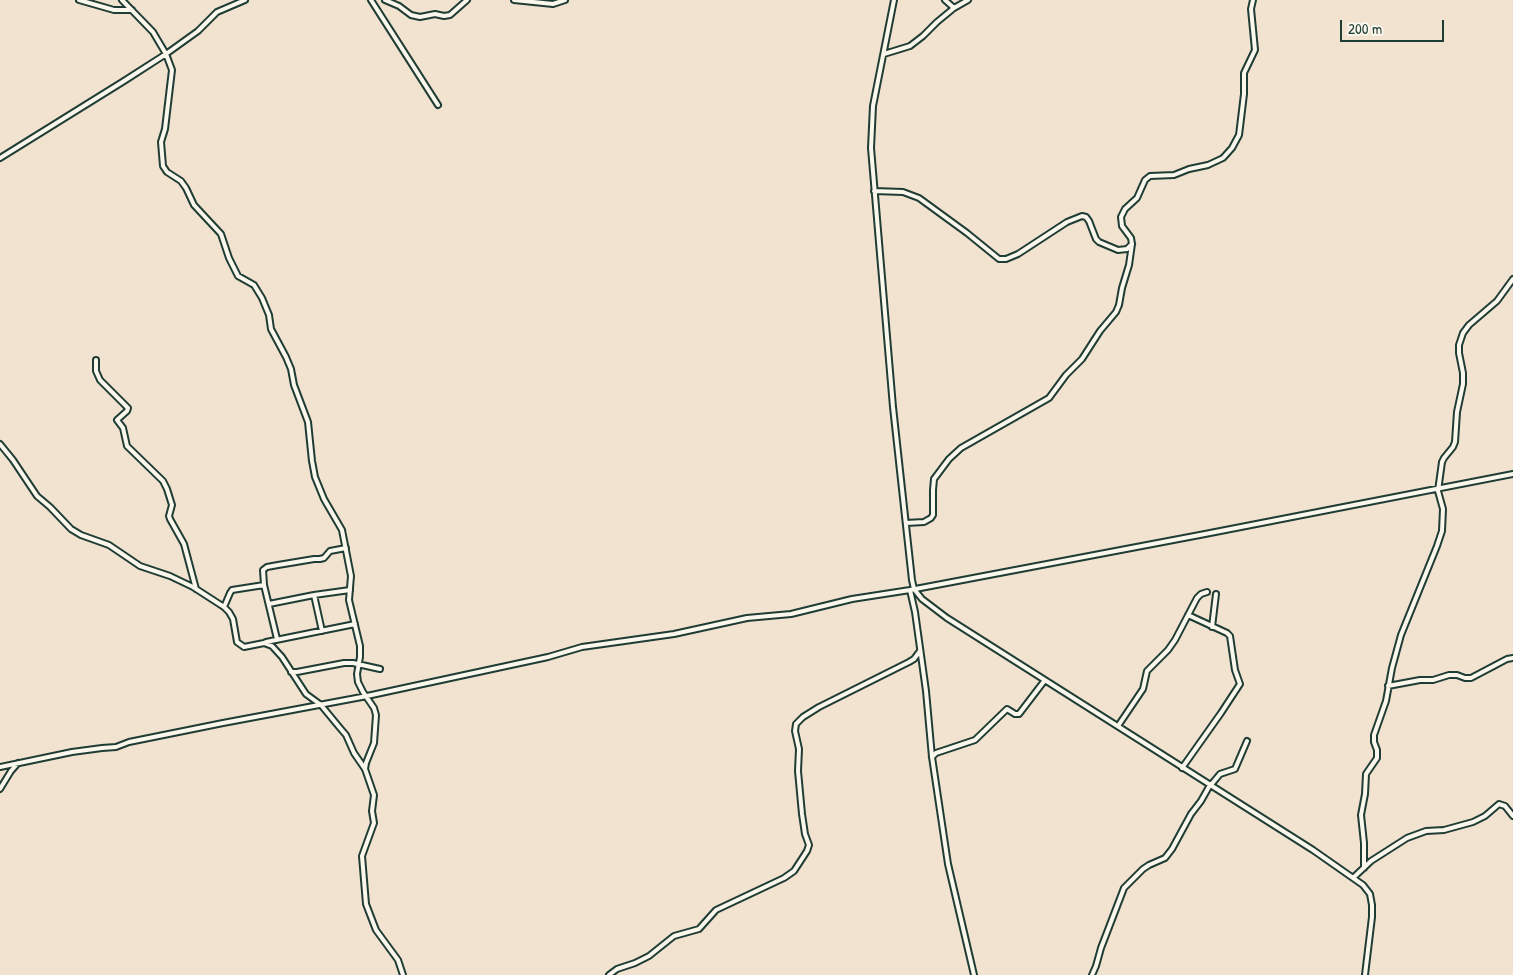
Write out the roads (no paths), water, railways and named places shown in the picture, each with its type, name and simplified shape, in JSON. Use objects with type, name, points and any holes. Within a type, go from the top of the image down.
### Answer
[{"type":"street","points":[[79,0],[114,10],[132,10]]},
{"type":"street","points":[[122,0],[153,32],[166,54],[172,70],[166,129],[161,142],[163,166],[169,174],[181,181],[194,205],[220,234],[238,276],[254,285],[262,298],[269,315],[271,329],[291,369],[294,385],[308,422],[315,477],[324,499],[342,530],[346,548],[351,576],[349,600],[360,646],[358,682],[374,708],[377,719],[374,743],[365,770]]},
{"type":"street","points":[[0,158],[166,54],[198,31],[218,12],[245,0]]},
{"type":"street","points":[[372,0],[438,105]]},
{"type":"street","points":[[385,0],[420,17],[435,14],[450,15],[468,0]]},
{"type":"street","points":[[514,0],[553,4],[565,0]]},
{"type":"street","points":[[894,0],[871,128],[874,191],[893,407],[932,757],[948,864],[974,975]]},
{"type":"street","points":[[945,0],[954,8]]},
{"type":"street","points":[[884,54],[904,49],[915,43],[954,8],[968,0]]},
{"type":"street","points":[[906,523],[924,522],[933,516],[932,490],[934,479],[954,453],[1049,398],[1066,374],[1082,359],[1118,309],[1132,244],[1131,238],[1122,226],[1121,217],[1125,209],[1137,198],[1145,180],[1150,176],[1174,175],[1189,169],[1208,165],[1223,158],[1234,145],[1239,135],[1244,73],[1255,50],[1251,9],[1253,0]]},
{"type":"street","points":[[874,191],[908,193],[919,198],[968,233],[999,259],[1006,259],[1018,254],[1067,222],[1082,216],[1086,216],[1099,242],[1118,250],[1127,249],[1132,244]]},
{"type":"street","points":[[1364,868],[1361,815],[1366,774],[1377,758],[1374,735],[1386,701],[1400,635],[1440,538],[1443,509],[1438,494],[1442,460],[1453,447],[1456,438],[1457,412],[1463,384],[1459,353],[1460,340],[1469,325],[1497,302],[1513,279]]},
{"type":"street","points":[[96,360],[96,371],[100,380],[128,408],[117,420],[123,428],[127,446],[162,482],[167,490],[172,505],[169,516],[186,550],[196,589]]},
{"type":"street","points":[[0,444],[37,496],[76,533],[109,545],[140,566],[170,576],[196,589],[224,607],[233,619],[235,637],[239,644],[248,646],[355,624]]},
{"type":"street","points":[[0,767],[96,748],[116,747],[124,743],[174,732],[367,696],[582,648],[674,634],[747,618],[791,614],[852,599],[1205,534],[1513,474]]},
{"type":"street","points":[[277,639],[264,585],[263,570],[324,558],[330,551],[346,548]]},
{"type":"street","points":[[224,607],[232,590],[264,585]]},
{"type":"street","points":[[912,589],[933,608],[1364,885],[1370,894],[1372,905],[1366,975]]},
{"type":"street","points":[[269,604],[350,590]]},
{"type":"street","points":[[1118,726],[1143,688],[1147,671],[1172,646],[1197,598],[1207,592]]},
{"type":"street","points":[[1212,627],[1216,594]]},
{"type":"street","points":[[314,595],[322,631]]},
{"type":"street","points":[[1182,768],[1240,684],[1235,670],[1231,638],[1227,633],[1188,615]]},
{"type":"street","points":[[264,642],[270,644],[275,649],[306,694],[321,705],[344,733],[365,770],[374,795],[372,811],[374,823],[362,856],[366,904],[376,930],[398,960],[403,975]]},
{"type":"street","points":[[609,975],[617,969],[649,956],[674,936],[699,929],[716,910],[794,871],[809,845],[802,814],[798,770],[799,755],[795,732],[796,724],[819,707],[909,662],[920,652]]},
{"type":"street","points":[[1388,686],[1420,680],[1433,680],[1449,675],[1471,678],[1507,659],[1513,658]]},
{"type":"street","points":[[291,672],[344,662],[380,669]]},
{"type":"street","points":[[932,757],[936,753],[975,740],[1007,709],[1018,714],[1045,680]]},
{"type":"street","points":[[1092,975],[1124,888],[1142,870],[1166,856],[1210,786],[1220,774],[1235,769],[1247,741]]},
{"type":"street","points":[[0,789],[18,763]]},
{"type":"street","points":[[1354,877],[1372,861],[1407,838],[1426,831],[1444,830],[1473,822],[1485,816],[1499,804],[1505,806],[1513,816]]}]
